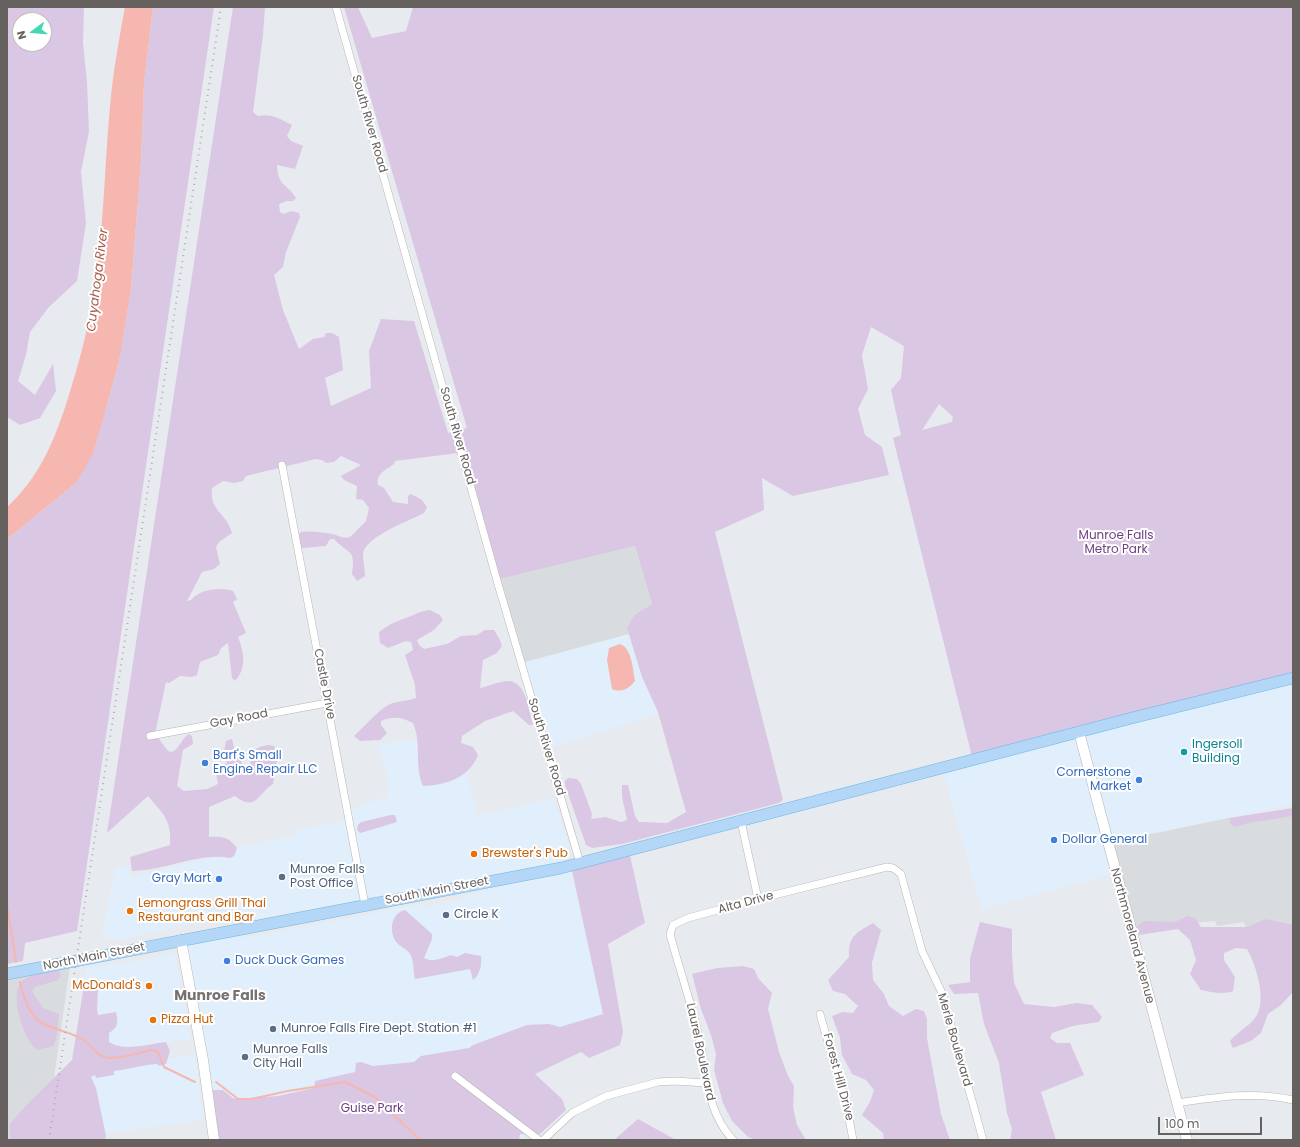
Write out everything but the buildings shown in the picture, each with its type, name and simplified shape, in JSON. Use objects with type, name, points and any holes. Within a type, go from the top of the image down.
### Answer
[{"type":"main road","name":"South Main Street","points":[[181,940],[580,863],[1079,732],[1293,678]]},
{"type":"main road","name":"North Main Street","points":[[7,974],[181,940]]},
{"type":"street","name":"South River Road","points":[[336,7],[498,584],[580,863]]},
{"type":"street","name":"Castle Drive","points":[[282,465],[365,905]]},
{"type":"street","name":"Gay Road","points":[[150,736],[327,703]]},
{"type":"street","name":"Northmoreland Avenue","points":[[1079,732],[1187,1140]]},
{"type":"street","points":[[741,821],[758,899]]},
{"type":"street","name":"Merle Boulevard","points":[[855,875],[887,867],[893,868],[901,874],[922,951],[942,993],[983,1140]]},
{"type":"street","name":"Alta Drive","points":[[677,959],[670,934],[673,924],[677,922],[758,899],[855,875]]},
{"type":"street","points":[[181,940],[203,1060],[214,1140]]},
{"type":"street","name":"Laurel Boulevard","points":[[677,959],[699,1037],[706,1083],[716,1116],[733,1140]]},
{"type":"street","name":"Forest Hill Drive","points":[[820,1014],[848,1113],[853,1140]]},
{"type":"street","points":[[455,1076],[539,1140]]},
{"type":"street","points":[[543,1140],[572,1113],[606,1096],[658,1082],[675,1081],[706,1083]]},
{"type":"street","points":[[1177,1103],[1237,1095],[1266,1095],[1293,1100]]},
{"type":"shaded area","points":[[635,546],[652,604],[634,615],[627,628],[629,634],[525,662],[500,579]]},
{"type":"shaded area","points":[[629,634],[642,677],[659,714],[549,748],[525,662]]},
{"type":"shaded area","points":[[1293,678],[1293,804],[1107,843],[1116,873],[982,909],[942,769]]},
{"type":"shaded area","points":[[417,739],[419,749],[447,782],[467,773],[478,816],[554,798],[570,850],[562,863],[369,898],[365,892],[350,810],[387,796],[389,786],[378,744]]},
{"type":"shaded area","points":[[1293,810],[1293,934],[1247,933],[1244,922],[1217,926],[1215,921],[1130,929],[1107,843],[1229,818],[1230,822]]},
{"type":"shaded area","points":[[348,820],[359,886],[359,899],[356,901],[241,921],[240,913],[123,939],[107,939],[102,936],[115,868],[129,867],[131,877],[210,858],[230,858],[234,856],[237,848],[295,835],[295,830]]},
{"type":"shaded area","points":[[571,869],[603,1014],[560,1027],[549,1024],[527,1025],[473,1045],[469,1048],[458,1049],[422,1065],[315,1081],[314,1088],[278,1096],[238,1099],[233,1098],[223,1090],[209,1090],[181,940],[240,929],[242,939],[421,904],[424,908],[464,899],[464,896]]},
{"type":"shaded area","points":[[175,953],[191,1039],[129,1046],[114,1046],[109,1042],[109,1033],[116,1028],[118,1022],[116,1012],[98,1015],[98,990],[84,985],[86,967],[132,962]]},
{"type":"shaded area","points":[[70,966],[54,1078],[26,1105],[9,1125],[10,1140],[7,1140],[7,980]]},
{"type":"shaded area","points":[[195,1055],[203,1120],[97,1134],[91,1069]]},
{"type":"green space","points":[[7,7],[84,7],[83,43],[87,82],[89,131],[81,172],[86,223],[77,281],[49,307],[30,332],[26,355],[18,381],[35,395],[53,364],[56,391],[40,418],[20,425],[7,417]]},
{"type":"green space","points":[[153,7],[214,7],[77,931],[25,943],[23,961],[7,964],[7,539],[76,483],[106,409],[120,357],[131,290],[141,162],[144,83]]},
{"type":"green space","name":"Munroe Falls Metro Park","points":[[233,7],[265,7],[253,112],[258,116],[267,115],[275,117],[292,125],[287,136],[291,141],[303,146],[295,169],[277,165],[281,181],[296,198],[293,201],[287,201],[279,204],[280,212],[284,214],[291,211],[299,213],[300,217],[286,252],[283,267],[274,275],[283,310],[299,349],[313,339],[324,337],[326,333],[332,333],[339,337],[343,370],[325,378],[331,406],[371,388],[369,351],[381,319],[414,321],[448,433],[467,428],[344,7],[358,7],[372,38],[406,31],[413,7],[1293,7],[1293,678],[973,761],[893,438],[901,435],[891,390],[901,378],[904,346],[871,327],[862,355],[868,389],[858,409],[865,435],[882,447],[889,475],[793,496],[762,478],[764,510],[715,532],[783,800],[779,803],[622,844],[592,848],[586,845],[565,785],[565,781],[568,778],[577,779],[581,784],[592,814],[591,819],[606,817],[621,822],[627,820],[622,797],[622,785],[628,785],[635,816],[639,822],[667,823],[686,812],[658,712],[642,677],[627,628],[634,615],[652,604],[635,546],[500,579],[465,452],[395,461],[394,464],[380,475],[378,485],[384,488],[393,502],[408,504],[408,496],[411,494],[422,500],[427,507],[424,513],[379,535],[371,541],[365,548],[363,554],[365,576],[357,581],[352,574],[352,555],[334,539],[330,539],[326,546],[302,548],[299,543],[298,535],[301,532],[320,532],[348,538],[366,521],[369,508],[363,500],[356,499],[357,486],[344,480],[341,476],[361,465],[341,456],[334,462],[326,463],[322,460],[316,459],[246,476],[243,481],[234,483],[223,481],[212,488],[213,502],[230,526],[232,533],[219,542],[216,547],[220,564],[214,569],[202,572],[187,601],[205,591],[222,589],[233,591],[237,599],[233,602],[246,633],[238,637],[242,648],[243,665],[239,676],[235,681],[232,678],[228,643],[221,648],[218,655],[200,662],[197,675],[192,677],[180,676],[169,683],[166,682],[155,734],[168,751],[172,752],[186,736],[189,734],[192,736],[193,744],[183,750],[177,786],[184,791],[207,789],[218,784],[215,768],[227,763],[224,752],[226,741],[232,739],[235,752],[241,758],[242,766],[248,766],[251,763],[251,754],[257,748],[270,745],[274,746],[277,753],[274,755],[277,760],[273,784],[253,802],[242,801],[235,796],[209,807],[209,837],[221,837],[228,839],[237,848],[234,856],[230,858],[218,857],[194,859],[157,868],[132,871],[130,857],[170,845],[170,829],[168,823],[148,796],[107,833]],"holes":[[[939,404],[953,417],[952,422],[922,430]]]},
{"type":"green space","points":[[430,610],[440,615],[443,620],[434,630],[417,640],[419,645],[424,649],[447,644],[461,636],[477,635],[485,630],[494,630],[502,646],[497,653],[483,660],[480,688],[501,682],[509,681],[516,683],[524,694],[533,725],[529,725],[513,711],[485,721],[462,736],[461,743],[473,747],[478,755],[469,769],[463,775],[448,782],[423,786],[419,771],[416,731],[413,723],[401,718],[389,718],[381,721],[381,725],[387,733],[380,740],[360,741],[354,736],[385,707],[396,702],[416,698],[415,685],[405,655],[413,650],[411,642],[406,641],[388,648],[380,643],[379,632],[394,622],[420,612]]},
{"type":"green space","points":[[1293,808],[1293,816],[1248,823],[1236,827],[1231,825],[1229,818]]},
{"type":"green space","points":[[395,815],[397,822],[360,833],[357,830],[358,825],[361,822]]},
{"type":"green space","name":"Guise Park","points":[[629,851],[645,923],[608,944],[623,1032],[620,1045],[589,1058],[581,1052],[535,1074],[562,1099],[566,1110],[540,1134],[520,1134],[519,1140],[214,1140],[207,1090],[223,1090],[233,1098],[238,1099],[278,1096],[314,1088],[315,1081],[355,1072],[356,1063],[361,1062],[373,1066],[414,1062],[421,1056],[469,1048],[473,1045],[527,1025],[549,1024],[560,1027],[603,1014],[571,866]]},
{"type":"green space","points":[[405,910],[432,934],[432,939],[424,958],[435,960],[451,955],[457,957],[465,953],[481,956],[480,970],[473,980],[470,969],[415,979],[413,962],[410,954],[397,943],[392,934],[392,924],[394,919],[400,912]]},
{"type":"green space","points":[[1188,916],[1195,918],[1201,927],[1247,927],[1266,919],[1293,925],[1293,992],[1281,1005],[1268,1014],[1261,1033],[1251,1041],[1233,1048],[1230,1041],[1255,1018],[1259,1011],[1261,993],[1254,964],[1247,949],[1236,948],[1224,953],[1224,960],[1235,977],[1233,991],[1225,993],[1213,992],[1201,990],[1190,974],[1196,960],[1190,940],[1178,929],[1139,935],[1137,927],[1144,921],[1175,922]]},
{"type":"green space","points":[[980,922],[1012,929],[1014,983],[1024,1004],[1054,1007],[1077,1003],[1092,1005],[1102,1017],[1099,1022],[1072,1026],[1052,1033],[1050,1038],[1057,1043],[1070,1043],[1084,1075],[1041,1092],[1056,1140],[1010,1140],[1012,1129],[1007,1113],[999,1063],[984,1024],[978,993],[954,994],[948,985],[970,982],[970,958]]},
{"type":"green space","points":[[873,923],[881,930],[872,963],[873,980],[884,994],[889,1006],[903,1016],[916,1009],[924,1011],[927,1019],[927,1038],[941,1114],[950,1140],[884,1140],[883,1133],[862,1115],[870,1102],[874,1090],[866,1080],[852,1074],[842,1055],[840,1038],[832,1016],[843,1012],[853,1013],[858,1006],[845,994],[833,991],[828,980],[849,957],[850,944],[854,936]]},
{"type":"green space","points":[[743,966],[754,969],[758,978],[772,993],[768,1009],[779,1052],[788,1076],[794,1086],[793,1107],[797,1125],[806,1140],[756,1140],[748,1137],[732,1121],[723,1103],[714,1070],[716,1054],[711,1035],[701,1009],[692,974],[717,968]]},
{"type":"green space","points":[[57,971],[60,972],[60,977],[58,980],[35,987],[32,991],[43,1008],[59,1014],[54,1046],[38,1050],[33,1046],[23,1029],[17,1007],[18,988],[21,982],[29,977]]},
{"type":"green space","points":[[84,985],[98,990],[98,1015],[116,1012],[117,1024],[115,1029],[109,1033],[109,1042],[115,1045],[129,1047],[166,1042],[170,1051],[166,1064],[159,1066],[157,1064],[141,1066],[114,1071],[114,1075],[96,1078],[95,1075],[91,1077],[96,1088],[106,1136],[105,1140],[10,1140],[9,1125],[26,1105],[72,1060]]},
{"type":"green space","points":[[638,1119],[676,1140],[614,1140]]},
{"type":"water","name":"Cuyahoga River","points":[[125,7],[153,7],[144,83],[141,162],[131,290],[120,357],[92,456],[76,483],[7,539],[7,507],[29,483],[52,443],[72,386],[88,326],[99,253],[111,94]]},
{"type":"water","points":[[620,644],[627,650],[633,666],[635,681],[627,688],[619,691],[612,689],[607,660],[609,648]]},
{"type":"waterway","points":[[7,904],[16,962]]},
{"type":"waterway","points":[[20,982],[28,1006],[39,1021],[44,1024],[82,1039],[101,1056],[109,1058],[152,1050],[158,1052],[164,1067],[195,1082]]},
{"type":"waterway","points":[[216,1082],[238,1099],[251,1099],[288,1091],[345,1082],[375,1097],[420,1140]]},
{"type":"railway","points":[[49,1140],[221,7]]},
{"type":"place","name":"Ingersoll Building","points":[[1184,752]]},
{"type":"place","name":"Barf's Small Engine Repair LLC","points":[[205,763]]},
{"type":"place","name":"Cornerstone Market","points":[[1139,780]]},
{"type":"place","name":"Dollar General","points":[[1054,840]]},
{"type":"place","name":"Brewster's Pub","points":[[474,854]]},
{"type":"place","name":"Munroe Falls Post Office","points":[[282,877]]},
{"type":"place","name":"Gray Mart","points":[[219,879]]},
{"type":"place","name":"Lemongrass Grill Thai Restaurant and Bar","points":[[130,911]]},
{"type":"place","name":"Circle K","points":[[446,915]]},
{"type":"place","name":"Duck Duck Games","points":[[227,961]]},
{"type":"place","name":"McDonald's","points":[[149,986]]},
{"type":"place","name":"Pizza Hut","points":[[153,1020]]},
{"type":"place","name":"Munroe Falls Fire Dept. Station #1","points":[[273,1029]]},
{"type":"place","name":"Munroe Falls City Hall","points":[[245,1057]]},
{"type":"district","name":"Munroe Falls","points":[[220,996]]}]
